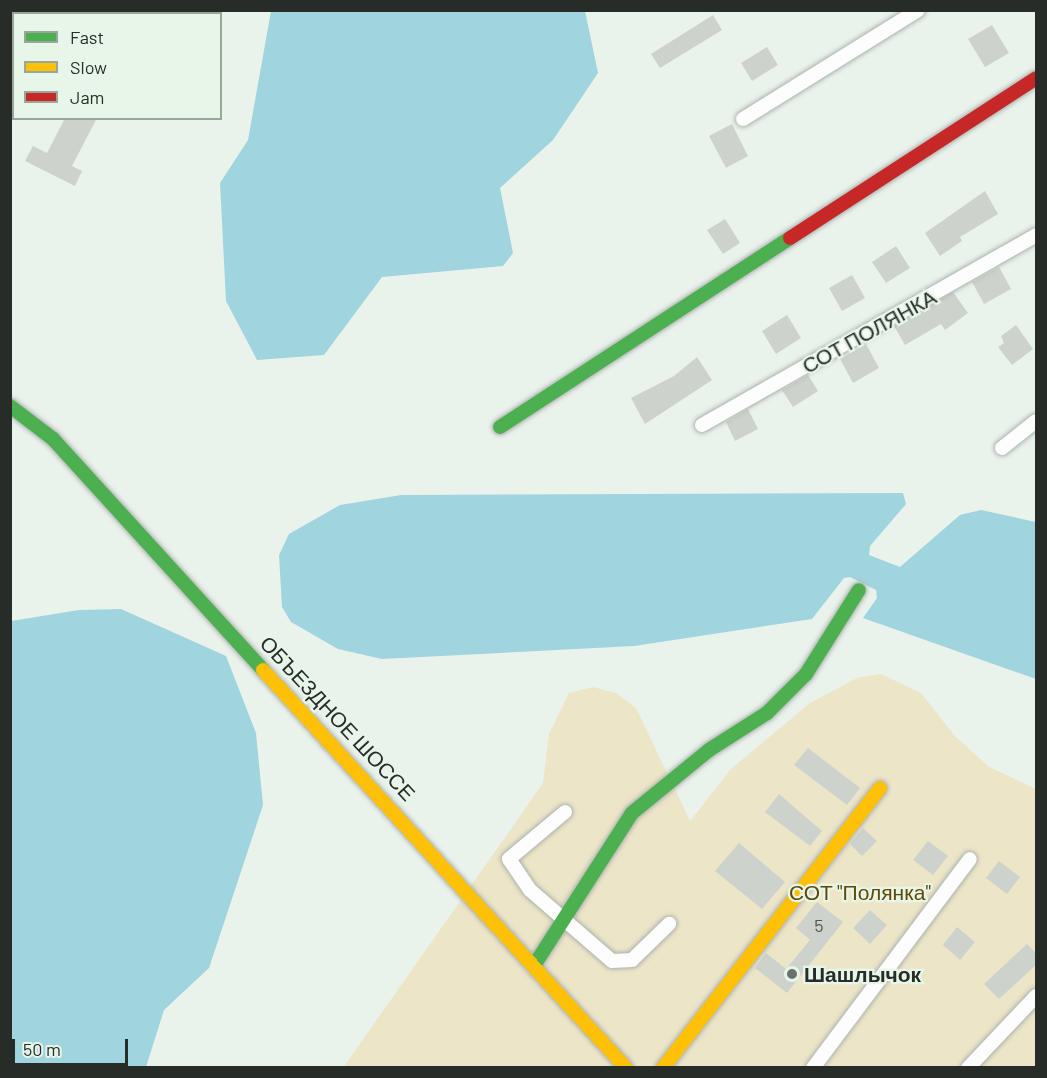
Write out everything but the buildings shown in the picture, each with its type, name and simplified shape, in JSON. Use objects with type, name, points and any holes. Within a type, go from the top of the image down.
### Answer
[{"type":"street","points":[[743,119],[918,10]]},
{"type":"street","points":[[501,427],[1036,78]]},
{"type":"street","name":"СОТ ПОЛЯНКА","points":[[702,425],[1036,235]]},
{"type":"street","name":"ОБЪЕЗДНОЕ ШОССЕ","points":[[10,406],[53,439],[535,964],[626,1068]]},
{"type":"street","points":[[1002,448],[1036,421]]},
{"type":"street","points":[[535,964],[561,919],[632,813],[709,750],[767,713],[806,674],[859,590]]},
{"type":"street","points":[[663,1068],[880,788]]},
{"type":"street","points":[[565,812],[509,859],[530,890],[561,919],[612,960],[632,960],[669,924]]},
{"type":"street","points":[[813,1068],[970,859]]},
{"type":"street","points":[[968,1068],[1036,996]]},
{"type":"green space","name":"СОТ \"Полянка\"","points":[[881,674],[921,693],[954,735],[989,767],[1036,789],[1036,1067],[343,1068],[543,783],[549,734],[569,693],[593,687],[616,693],[636,708],[690,821],[731,769],[810,703],[857,678]]},
{"type":"water","points":[[271,11],[585,11],[598,73],[553,140],[500,188],[513,253],[503,266],[382,277],[324,355],[257,360],[226,301],[220,183],[248,140]]},
{"type":"water","points":[[903,493],[906,504],[870,546],[869,555],[900,567],[960,515],[981,510],[1036,522],[1036,679],[863,618],[877,598],[876,590],[850,577],[844,578],[812,619],[634,646],[382,659],[338,649],[291,622],[282,607],[279,555],[289,534],[340,505],[401,495]]},
{"type":"water","points":[[121,609],[226,656],[256,733],[263,805],[209,968],[164,1010],[146,1067],[11,1067],[11,621],[79,610]]},
{"type":"traffic: fast","points":[[500,427],[790,238]]},
{"type":"traffic: fast","points":[[10,406],[53,439],[263,670]]},
{"type":"traffic: fast","points":[[535,964],[632,813],[709,750],[767,713],[806,674],[859,590]]},
{"type":"traffic: slow","points":[[263,670],[626,1068]]},
{"type":"traffic: slow","points":[[663,1068],[880,788]]},
{"type":"traffic: jam","points":[[790,238],[1036,78]]},
{"type":"place","name":"Шашлычок","points":[[792,974]]}]
